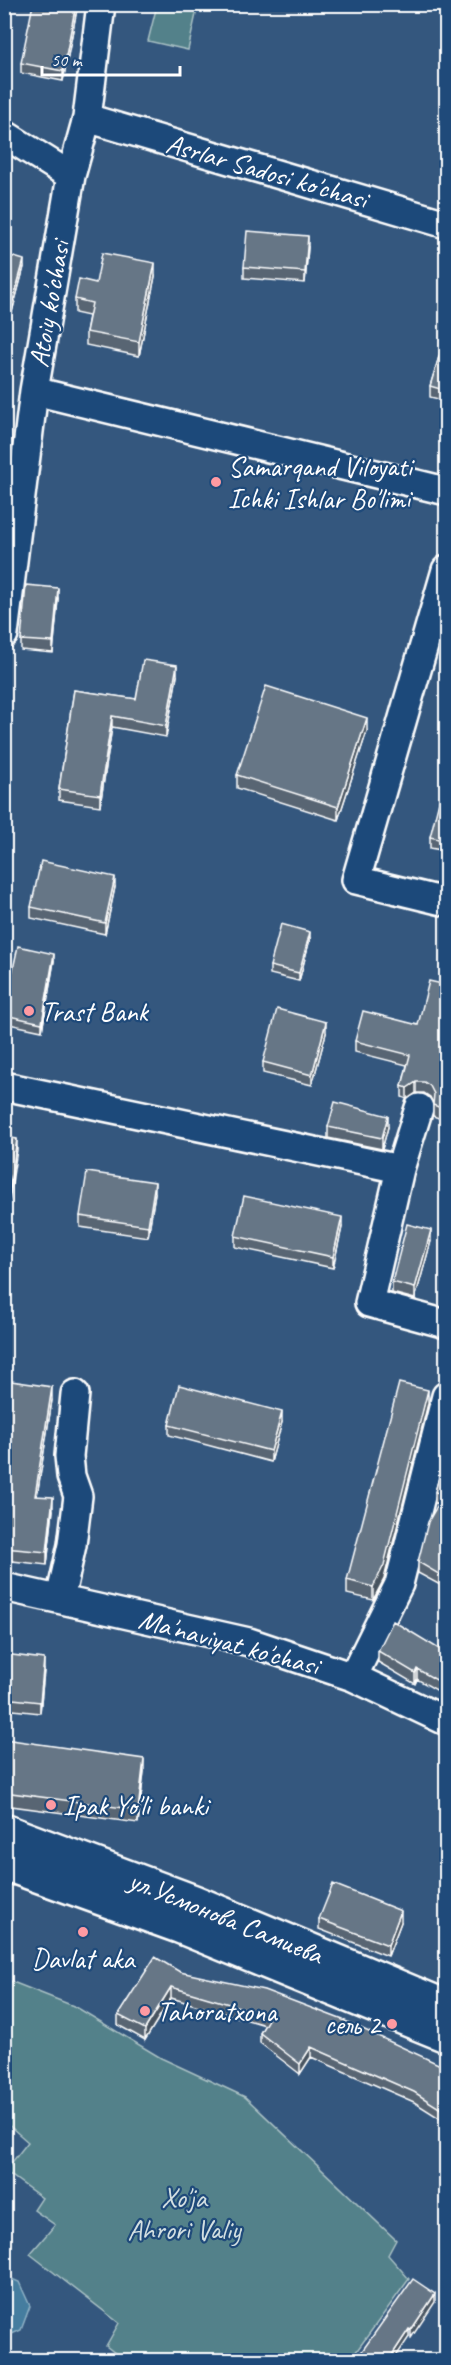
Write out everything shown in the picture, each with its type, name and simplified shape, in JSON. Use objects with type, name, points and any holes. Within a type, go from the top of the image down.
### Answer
[{"type":"main road","name":"ул.Усмонова Самиева","points":[[4,1831],[194,1902],[447,2007]]},
{"type":"main road","points":[[4,1863],[179,1926],[447,2035]]},
{"type":"street","name":"Atoiy ko'chasi","points":[[4,634],[34,391],[71,176],[87,118],[101,4]]},
{"type":"street","name":"Asrlar Sadosi ko'chasi","points":[[87,118],[447,224]]},
{"type":"street","points":[[4,134],[71,176]]},
{"type":"street","points":[[34,391],[447,491]]},
{"type":"street","points":[[447,570],[356,880],[447,902]]},
{"type":"street","points":[[4,1086],[400,1169]]},
{"type":"street","points":[[419,1108],[400,1169],[369,1303],[447,1324]]},
{"type":"street","points":[[60,1599],[72,1545],[78,1496],[71,1476],[69,1456],[75,1394]]},
{"type":"street","points":[[353,1677],[399,1584],[447,1396]]},
{"type":"street","name":"Ma'naviyat ko'chasi","points":[[4,1587],[249,1642],[353,1677],[447,1721]]},
{"type":"green space","points":[[157,5],[198,5],[188,50],[148,41]]},
{"type":"green space","name":"Xo'ja Ahrori Valiy","points":[[5,1979],[76,2007],[161,2058],[245,2097],[396,2240],[388,2255],[409,2279],[350,2360],[124,2360],[106,2346],[119,2323],[30,2254],[55,2225],[34,2210],[42,2198],[5,2171],[28,2142],[5,2122]]},
{"type":"water","points":[[5,2276],[19,2282],[30,2306],[21,2330],[5,2337]]},
{"type":"building","points":[[33,4],[76,4],[63,71],[21,63]]},
{"type":"building","points":[[247,231],[308,236],[305,272],[244,267]]},
{"type":"building","points":[[102,253],[155,263],[139,342],[86,332],[92,303],[75,299],[79,279],[96,283]]},
{"type":"building","points":[[4,254],[24,260],[12,304],[4,302]]},
{"type":"building","points":[[447,331],[447,391],[430,386]]},
{"type":"building","points":[[26,585],[58,588],[53,642],[21,640]]},
{"type":"building","points":[[143,660],[177,665],[166,726],[112,716],[100,795],[59,789],[74,690],[136,699]]},
{"type":"building","points":[[266,686],[367,718],[338,807],[237,775]]},
{"type":"building","points":[[442,789],[447,790],[447,841],[430,837]]},
{"type":"building","points":[[41,861],[115,877],[105,923],[31,907]]},
{"type":"building","points":[[281,924],[310,932],[299,973],[270,966]]},
{"type":"building","points":[[18,946],[54,954],[42,1023],[4,1015]]},
{"type":"building","points":[[429,981],[447,985],[447,1110],[433,1105],[434,1094],[430,1086],[424,1082],[416,1082],[407,1088],[402,1086],[410,1055],[355,1041],[363,1011],[418,1025]]},
{"type":"building","points":[[277,1009],[326,1022],[312,1075],[263,1062]]},
{"type":"building","points":[[335,1102],[388,1116],[382,1138],[328,1127]]},
{"type":"building","points":[[4,1137],[17,1139],[6,1212],[4,1212]]},
{"type":"building","points":[[87,1172],[155,1182],[148,1226],[80,1216]]},
{"type":"building","points":[[244,1196],[342,1217],[333,1257],[235,1236]]},
{"type":"building","points":[[407,1224],[431,1230],[415,1288],[392,1282]]},
{"type":"building","points":[[4,1262],[8,1263],[4,1300]]},
{"type":"building","points":[[4,1380],[52,1387],[35,1496],[53,1497],[47,1552],[4,1548]]},
{"type":"building","points":[[399,1383],[428,1390],[384,1565],[373,1587],[347,1580]]},
{"type":"building","points":[[179,1385],[282,1412],[271,1451],[169,1425]]},
{"type":"building","points":[[447,1448],[447,1567],[442,1576],[418,1562],[428,1522],[444,1494],[435,1492]]},
{"type":"building","points":[[393,1621],[439,1649],[443,1643],[447,1645],[447,1686],[417,1669],[415,1673],[378,1651]]},
{"type":"building","points":[[4,1654],[44,1659],[40,1702],[4,1698]]},
{"type":"building","points":[[4,1739],[144,1759],[138,1810],[4,1792]]},
{"type":"building","points":[[333,1884],[401,1911],[388,1945],[319,1919]]},
{"type":"building","points":[[155,1957],[180,1972],[264,1990],[343,2020],[447,2068],[447,2113],[414,2092],[311,2047],[300,2064],[260,2033],[270,2016],[171,1987],[145,2029],[118,2015]]},
{"type":"building","points":[[413,2279],[435,2294],[411,2330],[409,2329],[388,2361],[355,2361]]},
{"type":"place","name":"Samarqand Viloyati Ichki Ishlar Bo'limi","points":[[216,482]]},
{"type":"place","name":"Trast Bank","points":[[29,1011]]},
{"type":"place","name":"Ipak Yo'li banki","points":[[51,1805]]},
{"type":"place","name":"Davlat aka","points":[[83,1932]]},
{"type":"place","name":"Tahoratxona","points":[[145,2011]]},
{"type":"place","name":"сель 2","points":[[392,2024]]}]
